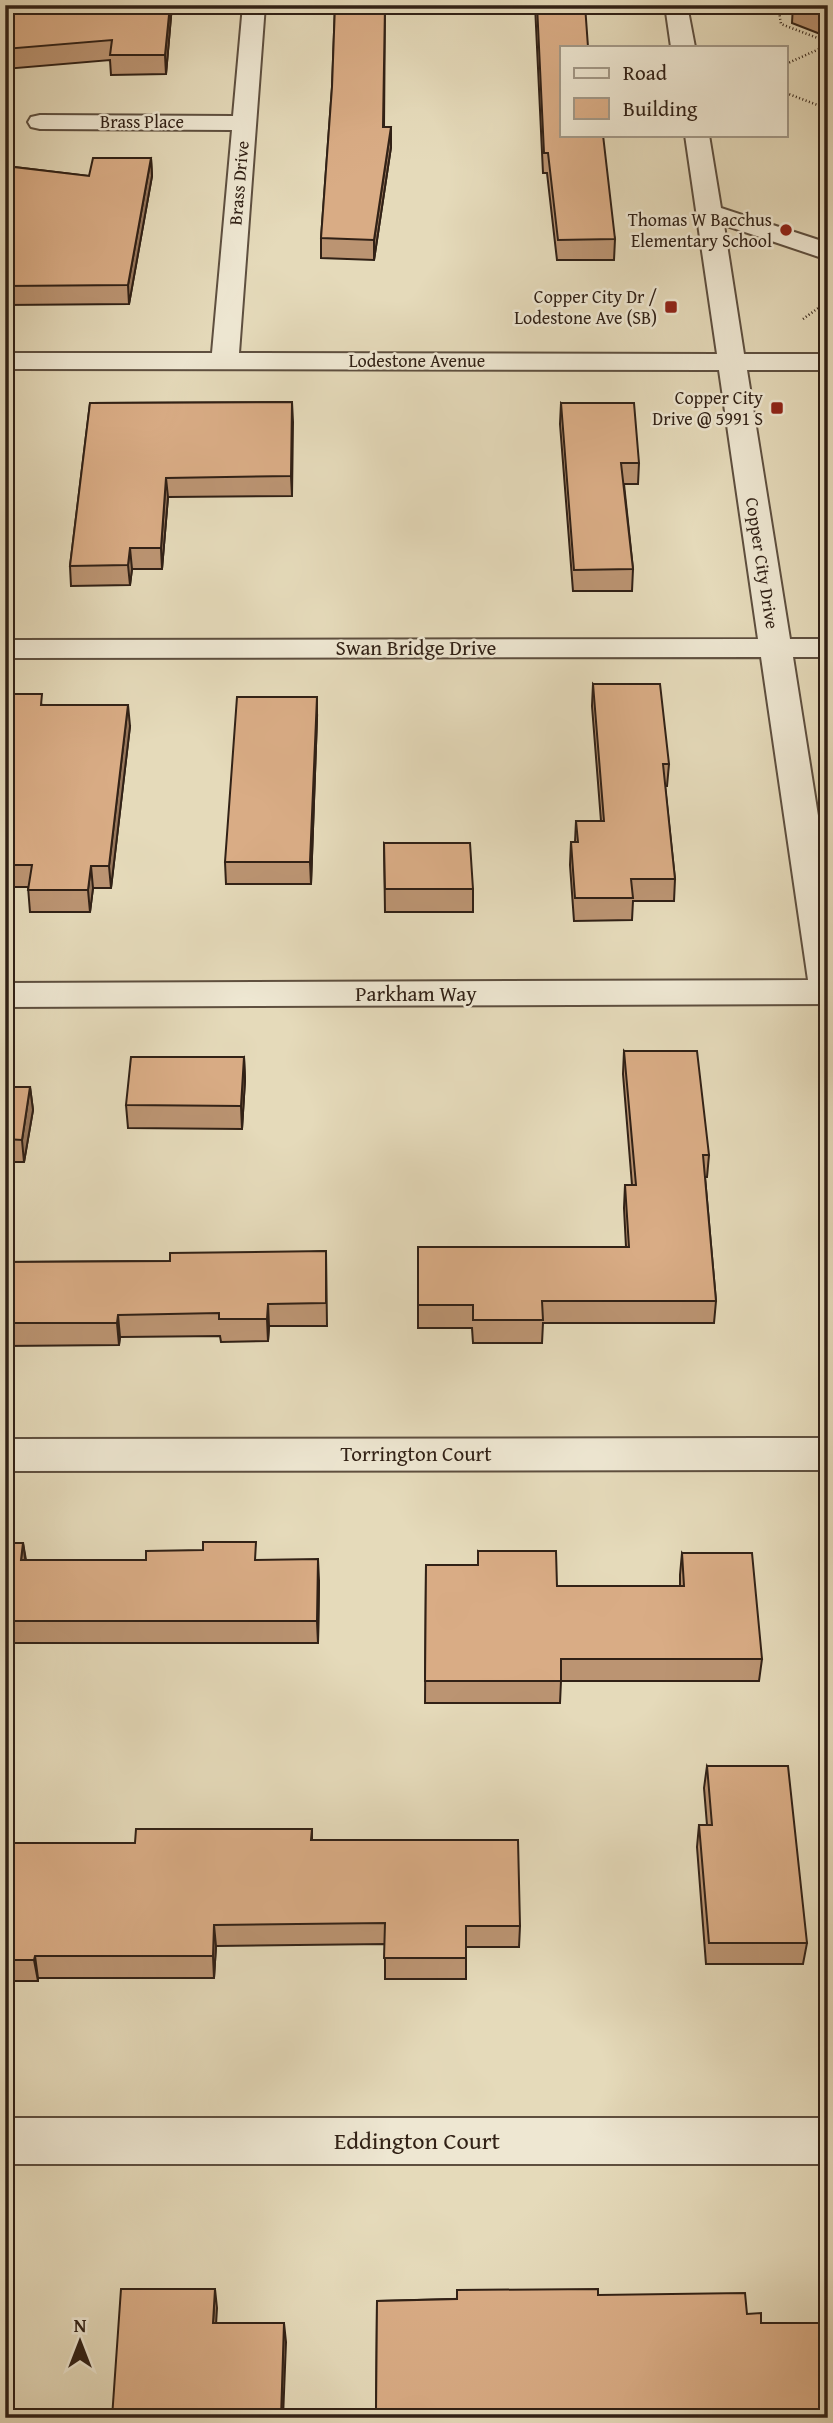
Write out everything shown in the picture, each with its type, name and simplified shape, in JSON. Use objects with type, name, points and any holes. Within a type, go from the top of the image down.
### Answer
[{"type":"street","name":"Brass Drive","points":[[225,360],[254,5]]},
{"type":"street","points":[[676,5],[683,46]]},
{"type":"street","name":"Brass Place","points":[[40,121],[244,123]]},
{"type":"street","name":"Copper City Drive","points":[[697,136],[828,992]]},
{"type":"street","points":[[709,212],[828,252]]},
{"type":"street","name":"Lodestone Avenue","points":[[5,361],[828,362]]},
{"type":"street","name":"Swan Bridge Drive","points":[[5,649],[828,648]]},
{"type":"street","name":"Parkham Way","points":[[5,995],[828,992]]},
{"type":"street","name":"Torrington Court","points":[[5,1455],[828,1454]]},
{"type":"street","name":"Eddington Court","points":[[5,2141],[828,2141]]},
{"type":"path","points":[[778,5],[782,24],[828,44]]},
{"type":"path","points":[[788,63],[828,44]]},
{"type":"path","points":[[788,94],[828,109]]},
{"type":"building","points":[[5,5],[170,5],[165,55],[110,55],[112,40],[5,49]]},
{"type":"building","points":[[335,5],[385,5],[383,127],[391,127],[374,240],[321,238]]},
{"type":"building","points":[[537,5],[585,5],[588,46],[560,46],[560,136],[603,136],[615,239],[558,240],[548,153],[544,153]]},
{"type":"building","points":[[810,5],[828,5],[828,12]]},
{"type":"building","points":[[93,158],[151,158],[128,285],[5,286],[5,166],[89,176]]},
{"type":"building","points":[[292,402],[291,476],[166,478],[161,548],[130,548],[128,565],[70,566],[90,403]]},
{"type":"building","points":[[561,403],[634,403],[639,463],[621,463],[633,569],[574,570]]},
{"type":"building","points":[[593,684],[660,684],[669,764],[663,764],[675,879],[631,879],[633,898],[575,898],[571,842],[578,842],[576,821],[604,821]]},
{"type":"building","points":[[5,694],[42,694],[41,705],[128,705],[109,866],[91,866],[88,890],[28,890],[32,865],[5,865]]},
{"type":"building","points":[[237,697],[317,697],[310,862],[225,862]]},
{"type":"building","points":[[384,843],[470,843],[473,889],[385,889]]},
{"type":"building","points":[[624,1051],[697,1051],[709,1155],[703,1155],[716,1301],[542,1301],[543,1320],[473,1320],[473,1305],[418,1305],[418,1247],[629,1247],[625,1185],[636,1185]]},
{"type":"building","points":[[131,1057],[244,1057],[241,1106],[126,1105]]},
{"type":"building","points":[[5,1087],[30,1087],[22,1140],[5,1139]]},
{"type":"building","points":[[326,1251],[326,1303],[268,1304],[267,1319],[219,1319],[219,1313],[118,1315],[117,1323],[5,1323],[5,1262],[170,1261],[170,1253]]},
{"type":"building","points":[[203,1542],[256,1542],[255,1560],[318,1559],[317,1621],[5,1621],[5,1543],[23,1543],[21,1560],[146,1560],[146,1551],[203,1550]]},
{"type":"building","points":[[478,1551],[556,1551],[557,1586],[684,1586],[682,1553],[752,1553],[762,1659],[561,1659],[561,1681],[425,1681],[426,1565],[478,1565]]},
{"type":"building","points":[[707,1766],[788,1766],[807,1943],[709,1943],[699,1825],[712,1825]]},
{"type":"building","points":[[136,1829],[312,1829],[311,1840],[518,1840],[520,1926],[466,1926],[466,1958],[384,1958],[385,1923],[214,1925],[213,1956],[35,1956],[34,1960],[5,1960],[5,1843],[135,1843]]},
{"type":"building","points":[[121,2289],[215,2289],[213,2323],[284,2323],[281,2418],[112,2418]]},
{"type":"building","points":[[598,2289],[598,2295],[745,2293],[747,2314],[761,2313],[761,2323],[828,2323],[828,2418],[662,2418],[661,2410],[376,2411],[377,2301],[457,2299],[457,2290]]},
{"type":"place","name":"Thomas W Bacchus Elementary School","points":[[786,230]]},
{"type":"place","name":"Copper City Dr / Lodestone Ave (SB)","points":[[671,307]]},
{"type":"place","name":"Copper City Drive @ 5991 S","points":[[777,408]]}]
